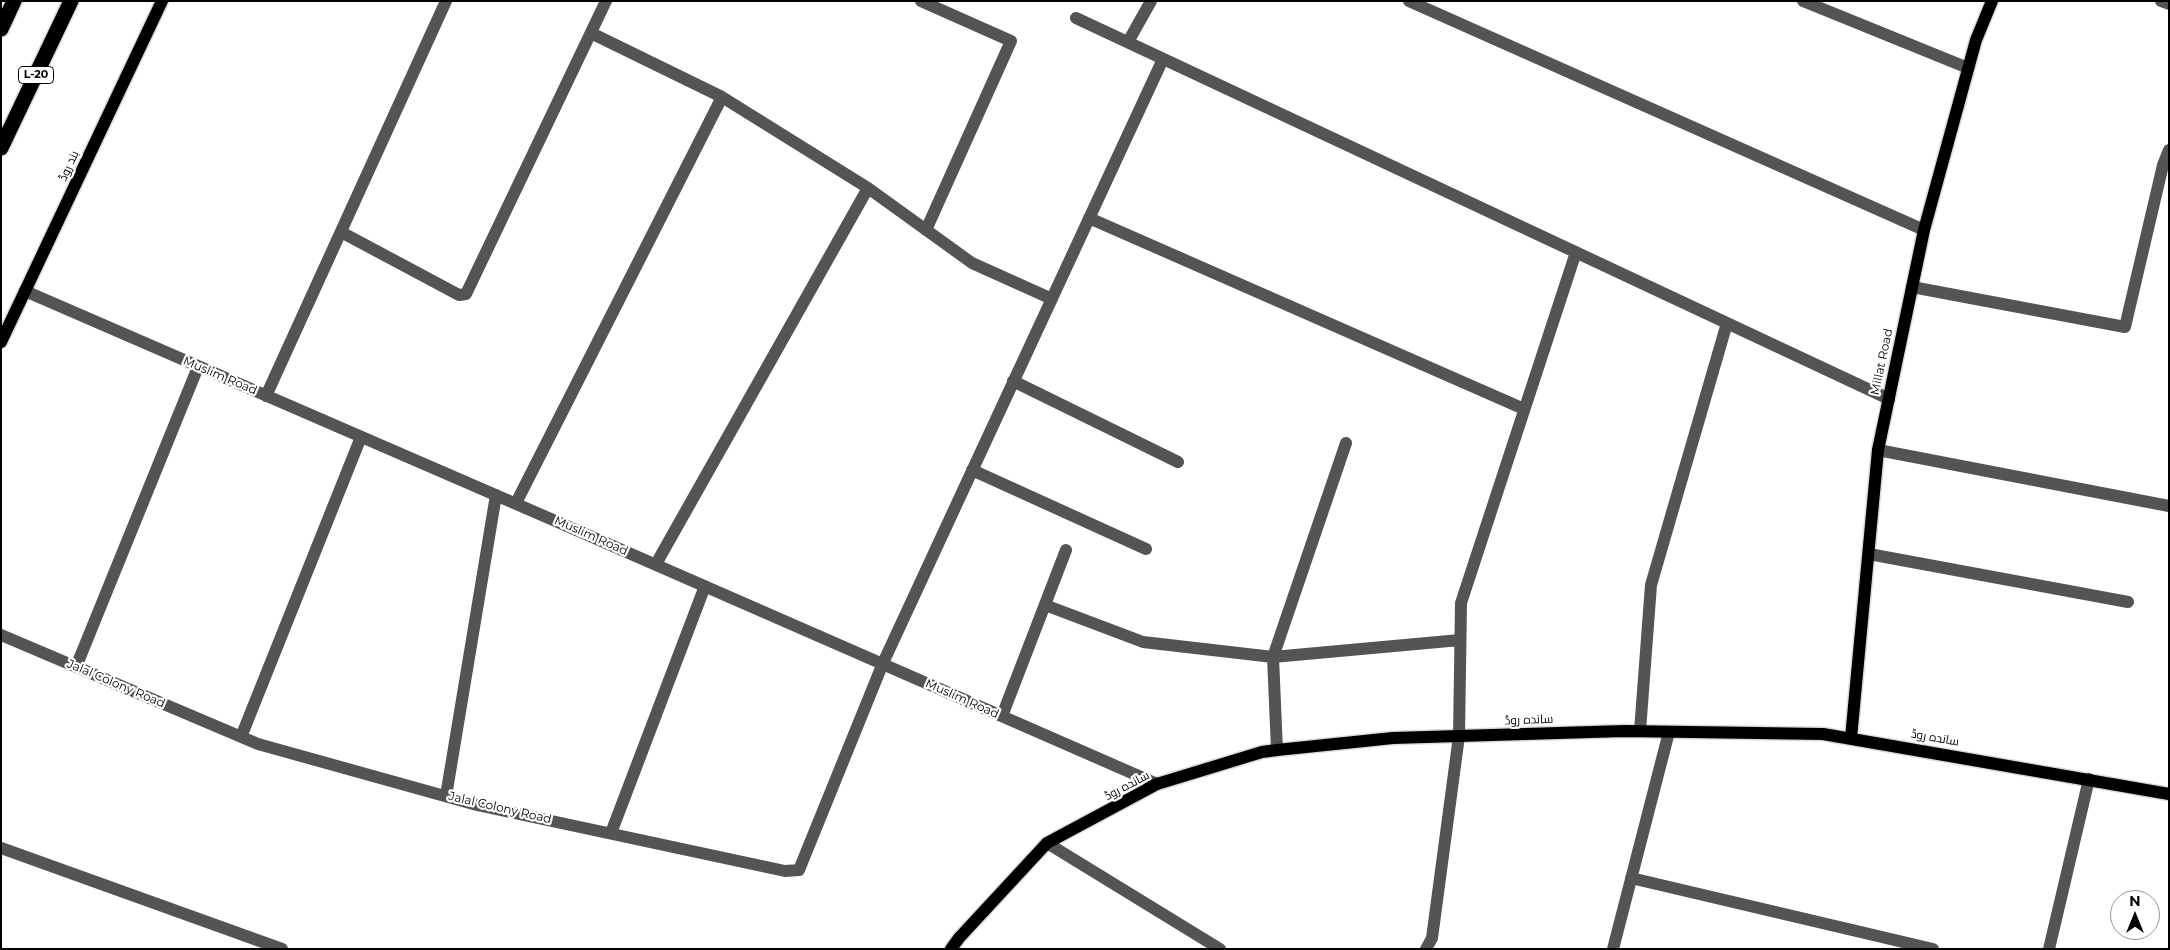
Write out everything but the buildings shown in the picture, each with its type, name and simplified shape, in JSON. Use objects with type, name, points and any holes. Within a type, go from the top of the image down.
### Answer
[{"type":"highway","points":[[1,29],[14,1]]},
{"type":"highway","name":"L-20","points":[[1,148],[71,1]]},
{"type":"main road","name":"بند روڈ","points":[[1,342],[162,1]]},
{"type":"main road","name":"Millat Road","points":[[1851,738],[1878,450],[1924,230],[1976,40],[1992,1]]},
{"type":"main road","name":"ساندہ روڈ","points":[[951,949],[958,938],[1048,844],[1157,784],[1262,752],[1277,750],[1393,738],[1459,736],[1640,731],[1823,734],[2169,794]]},
{"type":"street","points":[[266,396],[446,1]]},
{"type":"street","points":[[341,232],[459,295],[466,294],[606,1]]},
{"type":"street","points":[[921,1],[1011,41],[926,230]]},
{"type":"street","points":[[1128,42],[1151,1]]},
{"type":"street","points":[[1409,1],[1924,230]]},
{"type":"street","points":[[1803,1],[1968,68]]},
{"type":"street","points":[[2161,1],[2169,4]]},
{"type":"street","points":[[1076,18],[1889,399]]},
{"type":"street","points":[[591,33],[722,97],[868,188],[972,263],[1052,299]]},
{"type":"street","points":[[883,664],[1163,58]]},
{"type":"street","points":[[516,503],[722,97]]},
{"type":"street","points":[[1912,287],[2125,327],[2163,165],[2169,150]]},
{"type":"street","points":[[656,564],[868,188]]},
{"type":"street","points":[[1089,218],[1524,409]]},
{"type":"street","points":[[1426,949],[1432,938],[1459,736],[1461,603],[1576,252]]},
{"type":"street","name":"Muslim Road","points":[[25,291],[516,503],[1157,784]]},
{"type":"street","points":[[1640,731],[1651,585],[1727,323]]},
{"type":"street","points":[[76,667],[198,367]]},
{"type":"street","points":[[1013,381],[1178,462]]},
{"type":"street","points":[[241,737],[361,437]]},
{"type":"street","points":[[1277,750],[1273,657],[1346,443]]},
{"type":"street","points":[[1878,450],[2169,506]]},
{"type":"street","points":[[972,470],[1146,549]]},
{"type":"street","points":[[446,796],[496,495]]},
{"type":"street","points":[[1002,716],[1066,550]]},
{"type":"street","points":[[1868,554],[2128,602]]},
{"type":"street","points":[[610,833],[705,586]]},
{"type":"street","points":[[1045,605],[1143,642],[1273,657],[1460,640]]},
{"type":"street","name":"Jalal Colony Road","points":[[1,635],[258,744],[477,805],[785,871],[799,870],[883,664]]},
{"type":"street","points":[[1613,949],[1668,732]]},
{"type":"street","points":[[2049,949],[2089,780]]},
{"type":"street","points":[[1048,844],[1220,949]]},
{"type":"street","points":[[1,848],[282,949]]},
{"type":"street","points":[[1631,878],[1933,949]]}]
